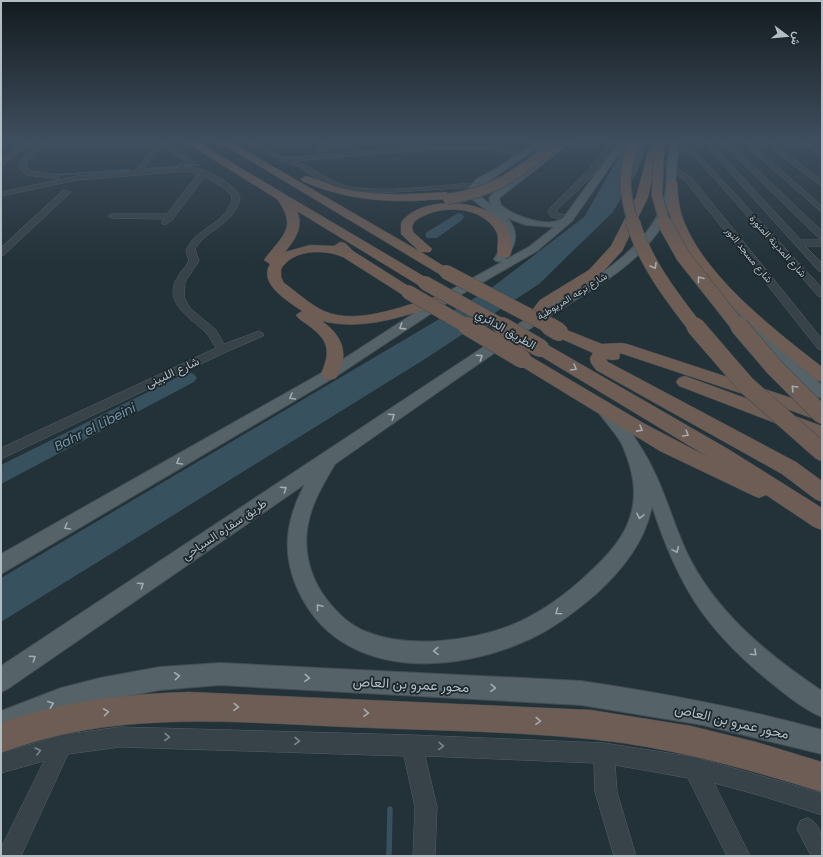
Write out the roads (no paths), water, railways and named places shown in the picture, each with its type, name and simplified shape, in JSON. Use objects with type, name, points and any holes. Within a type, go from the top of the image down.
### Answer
[{"type":"highway","name":"الطريق الدائري","points":[[256,181],[425,283],[540,348],[721,455],[822,520]]},
{"type":"highway","name":"الطريق الدائري","points":[[290,181],[442,270],[559,332],[601,350],[822,434]]},
{"type":"highway","points":[[310,181],[344,192],[388,198],[474,196],[500,186],[506,181]]},
{"type":"highway","points":[[625,181],[631,218],[643,245],[662,280],[692,325],[737,376],[822,452]]},
{"type":"highway","points":[[531,322],[545,303],[583,281],[610,256],[631,221],[642,196],[646,181]]},
{"type":"highway","points":[[659,181],[658,197],[662,217],[674,240],[714,297],[748,338],[822,415]]},
{"type":"highway","points":[[672,181],[672,200],[676,215],[694,250],[709,271],[753,318],[822,376]]},
{"type":"highway","points":[[280,195],[290,209],[294,225],[288,242],[265,269],[265,284],[273,294],[314,322],[331,337],[337,347],[337,353],[330,374]]},
{"type":"highway","points":[[442,270],[430,254],[407,234],[401,223],[406,215],[429,203],[447,197]]},
{"type":"highway","points":[[407,234],[406,228],[408,221],[420,213],[441,207],[468,209],[485,215],[498,226],[505,240],[504,254]]},
{"type":"highway","points":[[322,221],[348,254]]},
{"type":"highway","points":[[446,298],[368,319],[335,319],[317,313],[278,285],[273,278],[272,271],[276,264],[292,253],[316,248],[328,248],[348,254],[408,292],[522,359],[605,410],[712,469],[802,507]]},
{"type":"highway","points":[[822,415],[785,401],[625,349],[612,347],[601,350],[598,361],[602,366],[789,468],[822,493]]},
{"type":"highway","points":[[1,738],[40,724],[79,716],[116,711],[182,706],[556,722],[602,725],[676,736],[761,757],[822,777]]},
{"type":"main road","points":[[482,181],[475,185],[473,192],[475,197],[495,212],[509,228],[511,240],[504,254],[486,276]]},
{"type":"main road","points":[[514,181],[498,193],[494,198],[495,204],[516,219],[538,224],[565,221]]},
{"type":"main road","points":[[1,565],[330,374],[446,298],[533,249],[565,221],[594,181]]},
{"type":"main road","name":"شارع ترعه المريوطية","points":[[447,379],[531,322],[594,284],[630,255],[662,217],[668,201],[671,181]]},
{"type":"main road","points":[[475,185],[481,191],[498,193]]},
{"type":"main road","points":[[714,297],[743,316],[797,373],[822,393]]},
{"type":"main road","name":"طريق سقاره السياحى","points":[[1,680],[447,379]]},
{"type":"main road","points":[[605,410],[650,478],[684,566],[709,606],[764,662],[789,684],[822,705]]},
{"type":"main road","points":[[330,457],[303,507],[298,525],[296,544],[299,564],[305,584],[330,620],[348,634],[370,645],[391,649],[436,651],[458,649],[494,642],[540,624],[572,602],[612,566],[625,552],[634,536],[640,520],[644,491],[639,465],[633,451]]},
{"type":"main road","name":"محور عمرو بن العاص","points":[[1,723],[61,701],[128,684],[184,676],[220,674],[581,693],[638,701],[703,713],[782,731],[822,742]]},
{"type":"street","points":[[1,194],[59,181]]},
{"type":"street","points":[[112,216],[167,220],[198,181]]},
{"type":"street","points":[[216,181],[232,190],[236,196],[236,203],[218,225],[192,246],[190,252],[194,261],[180,282],[178,293],[179,298],[186,310],[211,331],[222,349]]},
{"type":"street","points":[[326,181],[333,185],[358,190],[378,191],[475,185]]},
{"type":"street","points":[[565,221],[552,211],[582,181]]},
{"type":"street","name":"شارع مسجد النور","points":[[690,181],[822,346]]},
{"type":"street","name":"شارع المدينة المنورة","points":[[720,181],[822,294]]},
{"type":"street","points":[[741,181],[822,269]]},
{"type":"street","points":[[765,181],[822,236]]},
{"type":"street","points":[[789,181],[819,207]]},
{"type":"street","points":[[1,190],[15,190]]},
{"type":"street","points":[[1,253],[67,192]]},
{"type":"street","points":[[789,205],[819,207]]},
{"type":"street","points":[[797,243],[822,243]]},
{"type":"street","name":"شارع اللبينى","points":[[1,454],[222,349],[258,334]]},
{"type":"street","points":[[1,763],[62,745],[120,737],[147,736],[604,753],[694,767],[738,778],[822,804]]},
{"type":"street","points":[[9,856],[62,745]]},
{"type":"street","points":[[412,745],[426,807],[424,856]]},
{"type":"street","points":[[604,753],[605,780],[608,799],[624,856]]},
{"type":"street","points":[[694,767],[739,856]]},
{"type":"street","points":[[808,829],[822,853]]},
{"type":"water","points":[[605,181],[632,181],[612,213],[539,284],[425,359],[1,622],[1,578],[490,289],[584,217]]},
{"type":"waterway","name":"Bahr el Libeini","points":[[432,235],[458,217]]},
{"type":"waterway","name":"Bahr el Libeini","points":[[1,475],[188,378]]},
{"type":"waterway","points":[[389,856],[390,809]]}]
